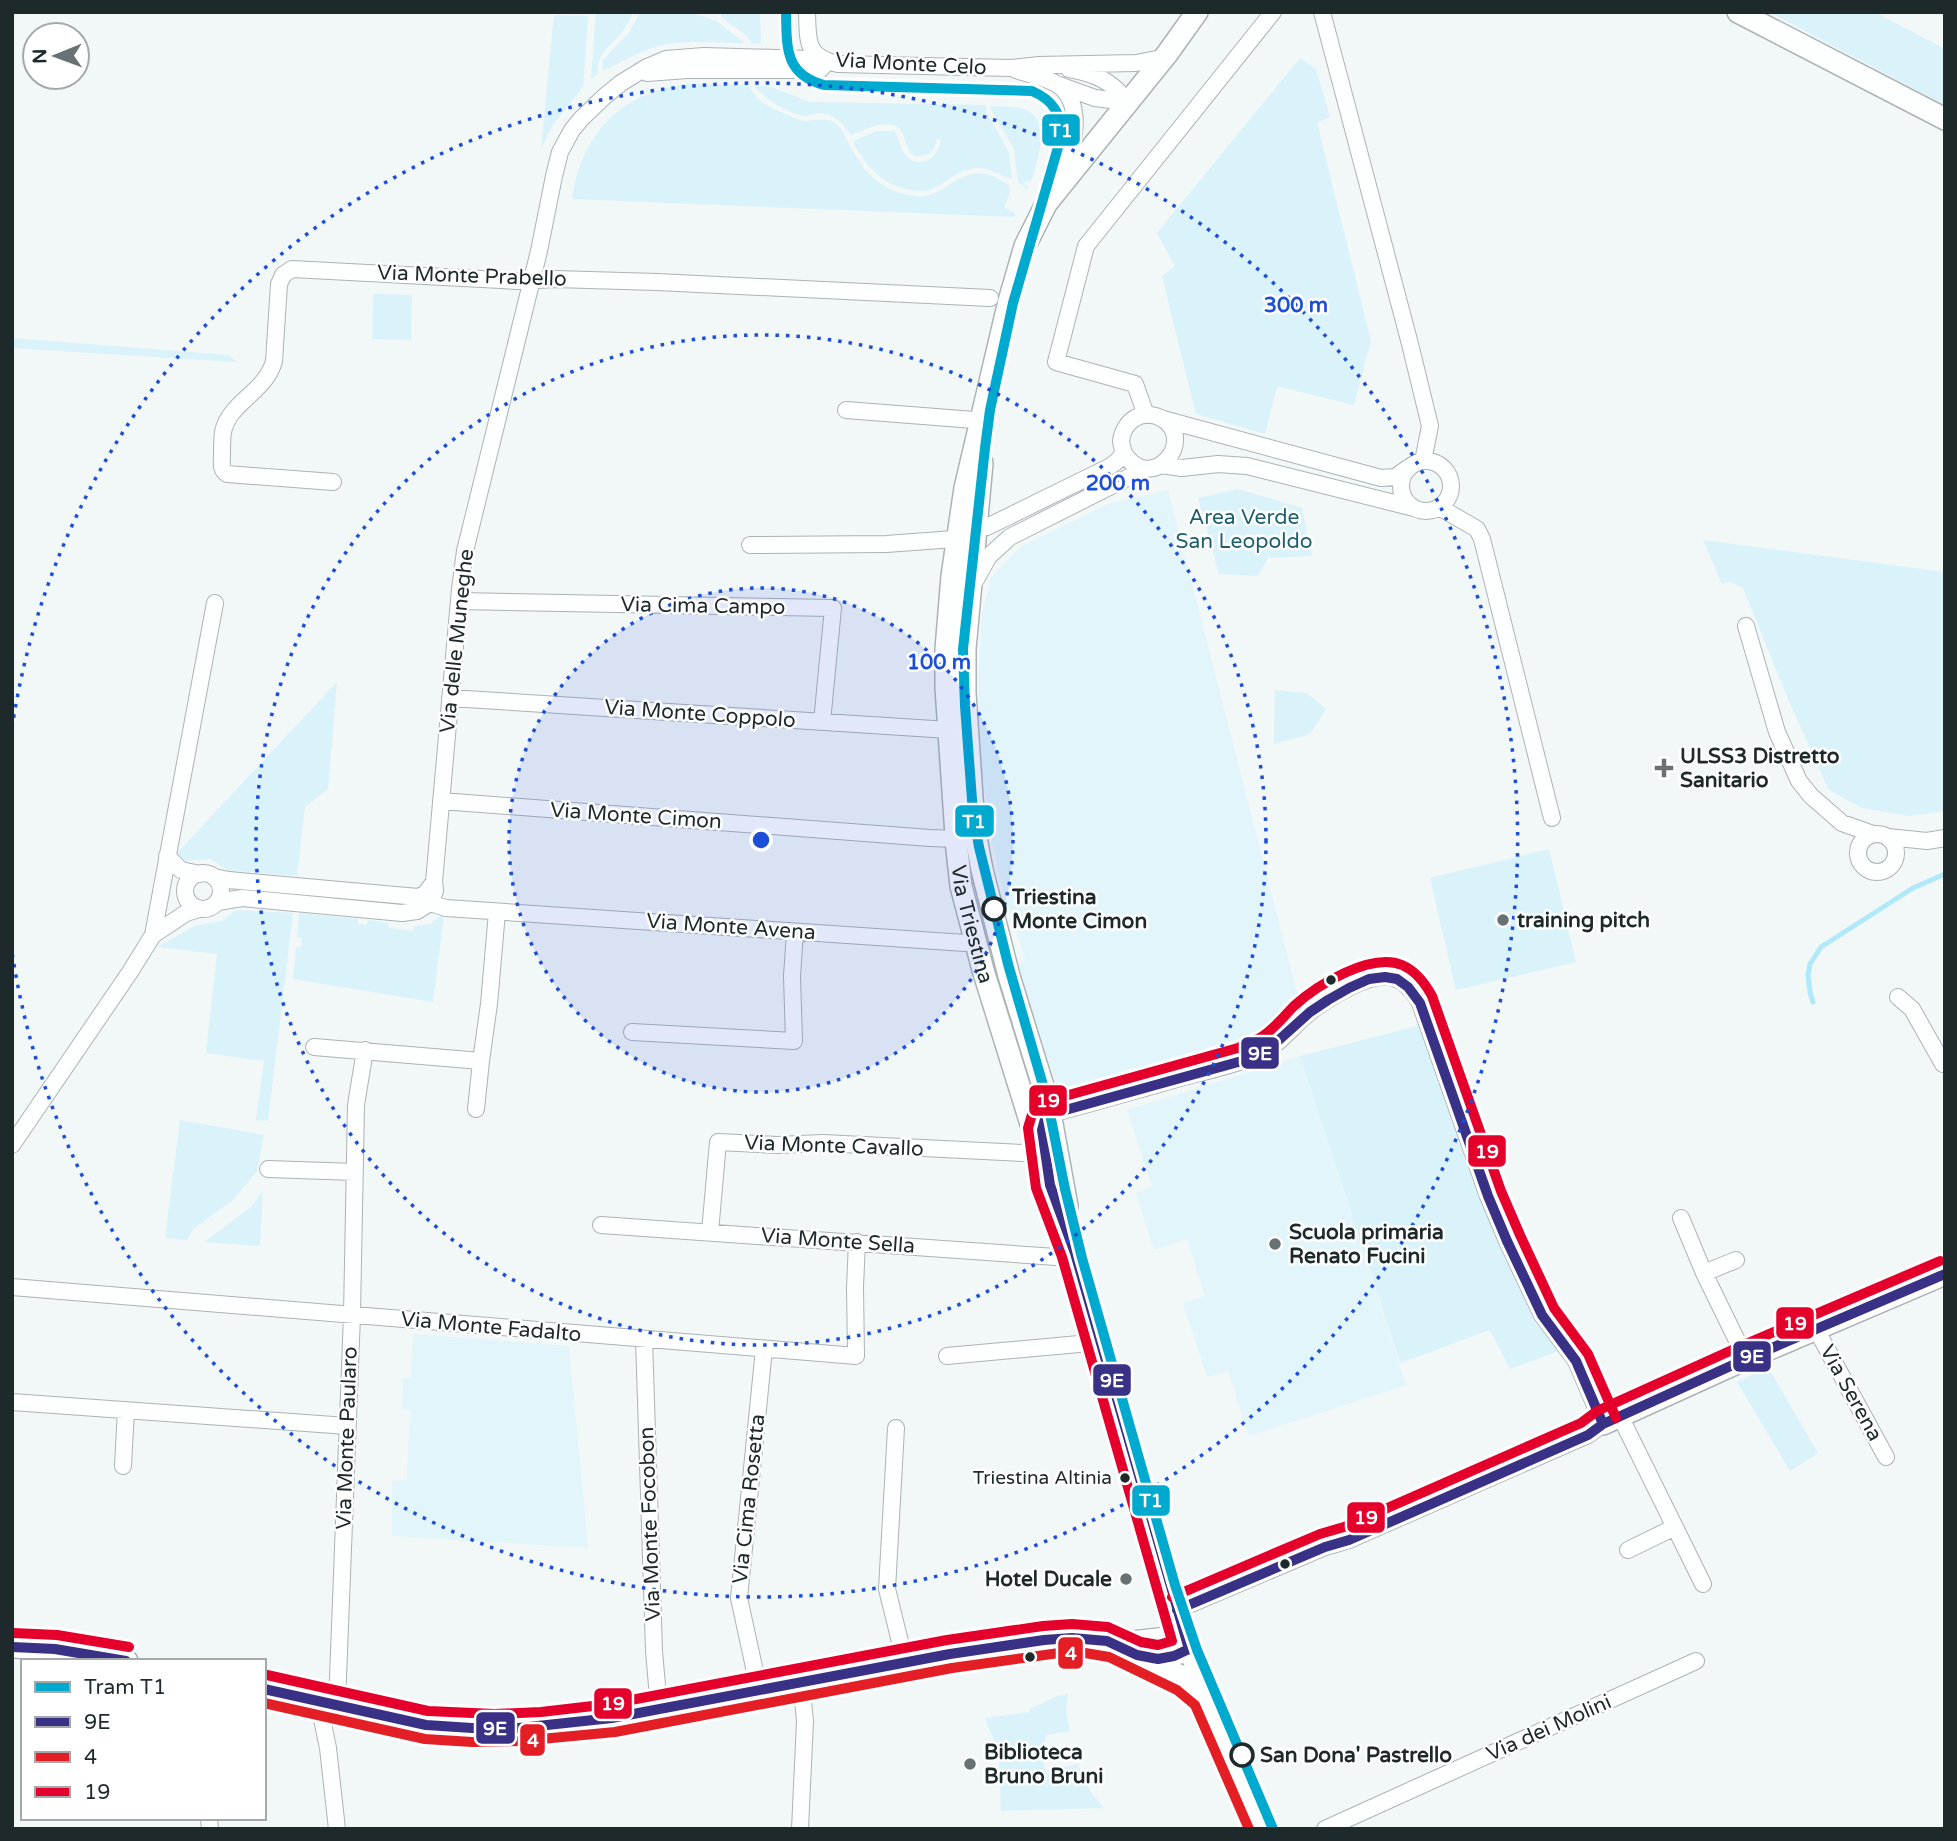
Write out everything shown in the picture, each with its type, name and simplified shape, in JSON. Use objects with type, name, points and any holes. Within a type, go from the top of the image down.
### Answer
[{"type":"street","name":"Via Monte Celo","points":[[807,12],[809,44],[813,52],[822,58],[844,64],[1011,68],[1136,63],[1166,53]]},
{"type":"street","points":[[1166,53],[1197,12]]},
{"type":"street","name":"Via Triestina","points":[[1075,1252],[1051,1114],[1009,976],[974,827],[965,693],[965,632],[984,421],[998,346],[1022,255],[1046,204],[1166,53],[1193,35],[1211,12]]},
{"type":"street","points":[[1146,415],[1135,384],[1056,362],[1086,246],[1273,12]]},
{"type":"street","points":[[1322,12],[1430,426],[1416,465],[1403,475],[1401,485],[1402,495],[1414,508]]},
{"type":"street","points":[[1738,12],[1945,118]]},
{"type":"street","name":"Via delle Muneghe","points":[[430,903],[435,891],[465,551],[560,152],[582,118],[610,91],[638,74],[687,69],[820,70],[822,58]]},
{"type":"street","name":"Via Monte Celo","points":[[1045,65],[1079,71],[1107,82],[1120,92],[1127,102]]},
{"type":"street","name":"Via Monte Celo","points":[[1011,68],[1095,98],[1127,102]]},
{"type":"street","points":[[1046,204],[1069,160],[1075,132],[1068,97],[1055,83]]},
{"type":"street","name":"Via Monte Prabello","points":[[333,482],[227,474],[222,466],[223,432],[231,414],[272,372],[279,284],[283,275],[292,269],[990,298]]},
{"type":"street","points":[[846,410],[984,421]]},
{"type":"street","points":[[1153,415],[1163,419],[1381,478],[1395,477],[1416,465],[1430,461],[1446,471],[1451,485],[1450,494],[1439,507],[1422,511],[1247,466],[1135,466],[1123,452],[1121,441],[1124,431],[1137,417],[1153,415]]},
{"type":"street","points":[[974,531],[980,542],[990,545],[1170,458],[1175,441],[1170,425],[1163,419]]},
{"type":"street","name":"Via Triestina","points":[[984,421],[972,459],[974,531],[947,631],[946,688],[961,886],[983,970],[1038,1148],[1075,1252],[1177,1611],[1207,1696],[1261,1823]]},
{"type":"street","points":[[750,545],[886,544],[974,531],[1109,467],[1123,452]]},
{"type":"street","points":[[1439,507],[1477,529],[1482,539],[1552,818]]},
{"type":"street","points":[[969,595],[989,556],[1010,537]]},
{"type":"street","name":"Via Cima Campo","points":[[459,601],[833,608],[822,722]]},
{"type":"street","points":[[12,1145],[153,935],[215,603]]},
{"type":"street","points":[[1746,626],[1777,732],[1799,782],[1843,823],[1858,849]]},
{"type":"street","name":"Via Monte Coppolo","points":[[450,698],[949,730]]},
{"type":"street","name":"Via Monte Cimon","points":[[441,801],[956,839]]},
{"type":"street","points":[[1843,823],[1881,835],[1927,841],[1945,838]]},
{"type":"street","points":[[1893,864],[1896,849],[1893,842],[1881,835],[1866,837],[1861,842],[1858,857],[1861,864],[1873,872],[1881,872],[1888,869],[1927,841]]},
{"type":"street","points":[[167,856],[181,870],[229,880],[418,897],[425,894],[434,882]]},
{"type":"street","points":[[167,856],[172,876],[193,906],[199,909]]},
{"type":"street","points":[[186,894],[189,881],[207,875]]},
{"type":"street","points":[[153,935],[186,913],[213,906],[218,902],[221,888],[207,875]]},
{"type":"street","points":[[218,902],[242,898],[402,913],[417,911],[430,903]]},
{"type":"street","name":"Via Monte Avena","points":[[430,903],[446,908],[497,912],[965,943]]},
{"type":"street","points":[[477,1109],[497,912]]},
{"type":"street","points":[[632,1032],[794,1041],[792,976],[795,932]]},
{"type":"street","points":[[1051,1114],[1243,1061],[1276,1045],[1306,1014],[1363,980],[1393,977],[1407,985],[1420,1003],[1488,1196],[1542,1315],[1576,1361],[1675,1527],[1703,1584]]},
{"type":"street","points":[[1898,998],[1912,1009],[1943,1064],[1945,1063]]},
{"type":"street","name":"Via Triestina","points":[[1006,1042],[1034,1102],[1038,1108],[1051,1114]]},
{"type":"street","points":[[314,1047],[481,1061]]},
{"type":"street","points":[[268,1169],[355,1172],[356,1105],[365,1050]]},
{"type":"street","name":"Via Triestina","points":[[1050,1185],[1042,1130],[1045,1119],[1051,1114]]},
{"type":"street","name":"Via Monte Cavallo","points":[[710,1232],[718,1142],[777,1145],[822,1143],[1022,1153],[1038,1148]]},
{"type":"street","name":"Via Monte Paularo","points":[[337,1829],[328,1748],[328,1702],[347,1426],[355,1172]]},
{"type":"street","points":[[1681,1218],[1704,1273],[1746,1359]]},
{"type":"street","name":"Via Monte Sella","points":[[601,1225],[1056,1257],[1075,1252]]},
{"type":"street","name":"Via Monte Fadalto","points":[[12,1287],[856,1356],[857,1242]]},
{"type":"street","points":[[1704,1273],[1736,1259]]},
{"type":"street","points":[[1177,1611],[1325,1547],[1349,1540],[1588,1435],[1611,1420],[1746,1359],[1945,1274]]},
{"type":"street","name":"Via Serena","points":[[1816,1329],[1886,1457]]},
{"type":"street","name":"Via Monte Focobon","points":[[644,1339],[654,1651],[659,1709]]},
{"type":"street","points":[[947,1356],[1101,1342]]},
{"type":"street","name":"Via Cima Rosetta","points":[[759,1689],[739,1598],[764,1349]]},
{"type":"street","points":[[12,1402],[347,1426]]},
{"type":"street","points":[[123,1466],[126,1410]]},
{"type":"street","points":[[896,1428],[887,1589],[905,1662]]},
{"type":"street","points":[[1628,1550],[1675,1527]]},
{"type":"street","points":[[266,1689],[426,1724],[477,1729],[556,1725],[659,1709],[905,1662],[1044,1640],[1187,1642]]},
{"type":"street","points":[[1107,1642],[1185,1678],[1207,1696]]},
{"type":"street","points":[[1137,1655],[1164,1659],[1187,1642]]},
{"type":"street","points":[[12,1647],[55,1649],[115,1659]]},
{"type":"street","name":"Via dei Molini","points":[[1325,1829],[1696,1661]]},
{"type":"street","points":[[800,1829],[805,1721],[801,1682]]},
{"type":"shaded area","points":[[1168,490],[1297,993],[1263,1031],[1240,1045],[1066,1098],[1059,1091],[1017,966],[1025,960],[1004,892],[990,832],[981,762],[978,686],[982,615],[991,578],[1024,545],[1108,504]]},
{"type":"shaded area","name":"Scuola primaria Renato Fucini","points":[[1300,1056],[1406,1385],[1249,1436],[1228,1371],[1207,1377],[1183,1303],[1205,1296],[1187,1239],[1154,1250],[1136,1193],[1152,1187],[1127,1110]]},
{"type":"shaded area","points":[[413,1334],[569,1346],[588,1548],[392,1536],[392,1481],[407,1480],[410,1410],[402,1409],[403,1378],[411,1378]]},
{"type":"green space","points":[[596,12],[633,12],[624,30],[602,55],[598,74],[591,79]]},
{"type":"green space","points":[[640,12],[690,12],[716,21],[745,43],[668,44],[643,51],[603,71],[602,61],[629,33]]},
{"type":"green space","points":[[722,12],[760,12],[761,43],[752,44],[746,35],[721,17]]},
{"type":"green space","points":[[1769,12],[1875,12],[1945,49],[1945,105]]},
{"type":"green space","points":[[554,15],[588,16],[583,87],[552,126],[541,149]]},
{"type":"green space","points":[[1300,58],[1316,69],[1330,117],[1317,123],[1371,341],[1354,405],[1277,386],[1265,434],[1196,414],[1162,276],[1175,266],[1157,233]]},
{"type":"green space","points":[[689,84],[749,85],[761,101],[778,111],[805,121],[824,120],[836,124],[868,173],[884,186],[903,194],[925,196],[966,176],[991,176],[1009,185],[1010,193],[1004,207],[1016,214],[1013,217],[572,199],[585,154],[609,119],[644,96],[665,88]]},
{"type":"green space","points":[[754,85],[774,88],[810,102],[986,105],[986,112],[1009,152],[1012,179],[990,170],[976,168],[959,173],[930,190],[901,188],[870,167],[854,141],[876,131],[894,131],[908,158],[920,162],[936,153],[941,140],[937,138],[930,153],[917,156],[909,150],[899,128],[893,125],[877,125],[851,135],[841,122],[832,116],[816,113],[805,116],[784,109],[769,100]]},
{"type":"green space","points":[[991,106],[1019,108],[1030,112],[1037,119],[1040,149],[1032,180],[1025,182],[1028,190],[1018,182],[1014,149]]},
{"type":"green space","points":[[373,294],[412,295],[411,340],[372,339]]},
{"type":"green space","points":[[12,338],[228,355],[237,362],[12,348]]},
{"type":"green space","name":"Area Verde San Leopoldo","points":[[1238,489],[1302,508],[1312,556],[1268,558],[1258,576],[1219,574],[1198,498]]},
{"type":"green space","points":[[1703,540],[1945,572],[1945,811],[1909,816],[1862,808],[1829,790],[1743,588],[1730,582],[1722,584]]},
{"type":"green space","points":[[337,682],[328,789],[305,807],[297,876],[228,870],[210,859],[183,861],[176,854]]},
{"type":"green space","points":[[1275,690],[1307,693],[1326,709],[1310,734],[1274,744]]},
{"type":"green space","name":"training pitch","points":[[1549,849],[1576,962],[1456,990],[1430,878]]},
{"type":"green space","points":[[236,910],[293,913],[268,1121],[256,1120],[264,1061],[206,1053],[217,954],[157,947],[195,926],[222,921]]},
{"type":"green space","points":[[299,913],[358,919],[358,924],[367,925],[368,920],[389,923],[389,928],[413,931],[414,926],[431,924],[444,915],[433,1002],[293,979],[296,947],[301,947],[302,938],[297,937]]},
{"type":"green space","points":[[1421,1025],[1536,1323],[1561,1350],[1510,1369],[1490,1330],[1400,1363],[1300,1056]]},
{"type":"green space","points":[[180,1120],[264,1135],[257,1171],[232,1201],[193,1229],[187,1240],[165,1238]]},
{"type":"green space","points":[[263,1191],[260,1246],[204,1242],[251,1207]]},
{"type":"green space","points":[[1768,1367],[1818,1453],[1790,1471],[1737,1382]]},
{"type":"green space","points":[[1068,1694],[1066,1710],[1070,1731],[1046,1735],[1042,1758],[1046,1771],[1078,1764],[1090,1791],[1104,1808],[1001,1811],[999,1754],[985,1718],[1029,1712],[1031,1708]]},
{"type":"waterway","points":[[1813,1002],[1808,975],[1810,964],[1821,947],[1913,888],[1945,874]]},
{"type":"tram line","name":"T1","points":[[786,12],[790,57],[801,74],[811,80],[824,85],[1032,91],[1051,103],[1060,121],[1061,137],[1013,303],[990,410],[985,448],[963,649],[973,813],[1008,964],[1047,1099],[1082,1258],[1175,1585],[1197,1650],[1273,1829]]},
{"type":"transit line","name":"19","points":[[267,1675],[428,1711],[495,1714],[610,1704],[947,1640],[1043,1626],[1072,1624],[1108,1627],[1141,1642],[1158,1645],[1172,1641],[1062,1257],[1036,1188],[1028,1128],[1033,1111],[1047,1101],[1238,1048],[1267,1033],[1294,1006],[1330,980],[1375,963],[1402,965],[1420,978],[1432,996],[1501,1191],[1520,1235],[1554,1308],[1588,1354],[1616,1418]]},
{"type":"transit line","name":"9E","points":[[1051,1114],[1249,1059],[1271,1047],[1310,1012],[1349,988],[1369,979],[1397,979],[1408,987],[1420,1003],[1488,1196],[1507,1241],[1542,1315],[1576,1361],[1603,1424]]},
{"type":"transit line","name":"9E","points":[[1051,1114],[1045,1119],[1042,1130],[1050,1185],[1075,1253],[1189,1649]]},
{"type":"transit line","name":"19","points":[[1172,1597],[1320,1534],[1344,1527],[1581,1423],[1597,1411],[1741,1346],[1940,1261]]},
{"type":"transit line","name":"9E","points":[[1177,1610],[1325,1547],[1349,1540],[1588,1435],[1603,1424],[1746,1359],[1945,1274]]},
{"type":"transit line","name":"19","points":[[13,1633],[57,1635],[129,1647]]},
{"type":"transit line","name":"9E","points":[[266,1689],[426,1725],[519,1728],[612,1718],[950,1654],[1044,1640],[1072,1638],[1107,1641],[1137,1655],[1158,1659],[1189,1649]]},
{"type":"transit line","name":"9E","points":[[12,1647],[55,1649],[114,1659]]},
{"type":"transit line","name":"4","points":[[266,1703],[425,1739],[520,1741],[615,1732],[952,1668],[1059,1653],[1085,1653],[1109,1657],[1177,1690],[1195,1705],[1249,1829]]},
{"type":"place","name":"ULSS3 Distretto Sanitario","points":[[1664,768]]},
{"type":"place","name":"Triestina Monte Cimon","points":[[994,909]]},
{"type":"place","name":"training pitch","points":[[1503,920]]},
{"type":"place","name":"Scuola primaria Renato Fucini","points":[[1275,1244]]},
{"type":"place","name":"Triestina Altinia","points":[[1125,1478]]},
{"type":"place","name":"Hotel Ducale","points":[[1126,1579]]},
{"type":"place","name":"San Dona' Pastrello","points":[[1242,1755]]},
{"type":"place","name":"Biblioteca Bruno Bruni","points":[[970,1764]]}]
